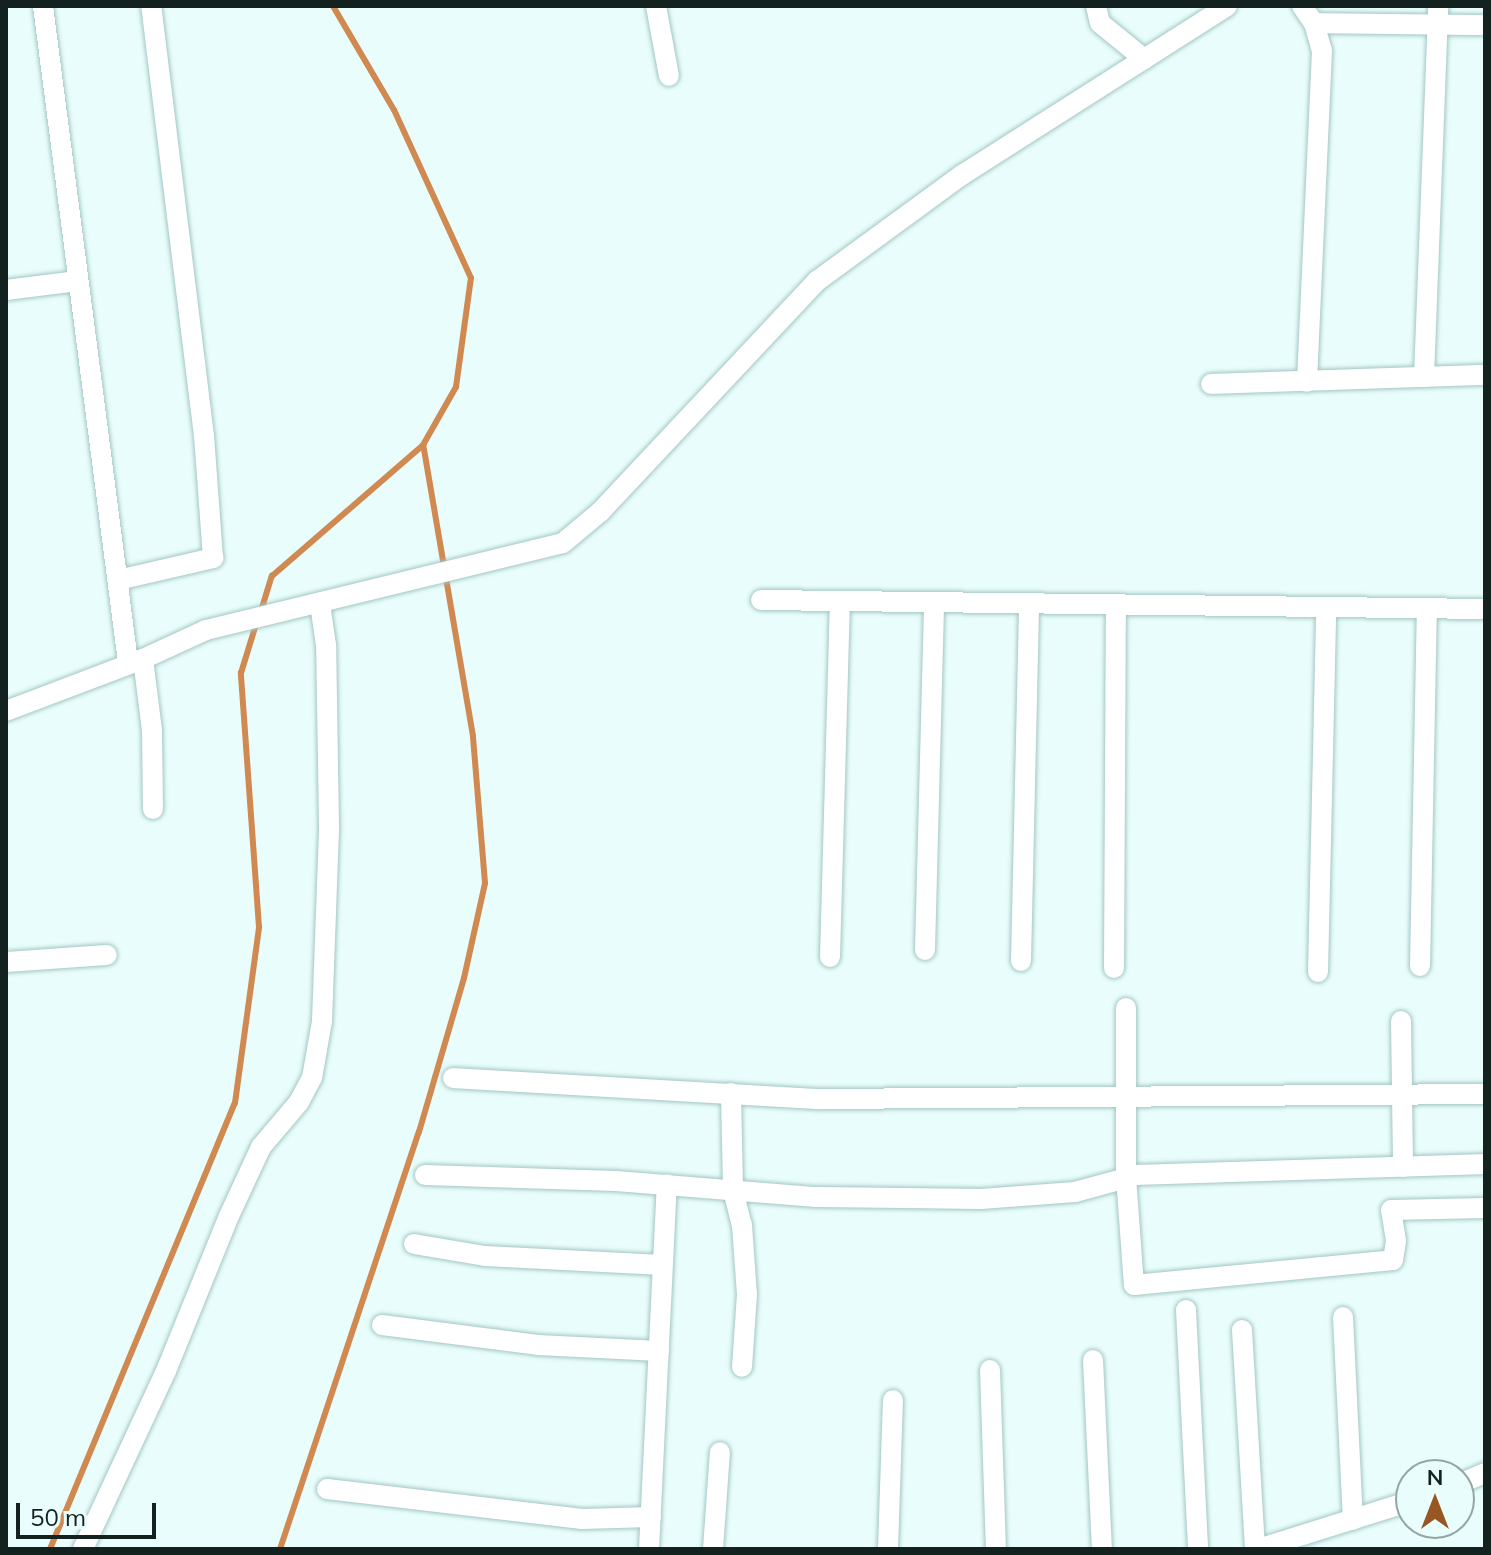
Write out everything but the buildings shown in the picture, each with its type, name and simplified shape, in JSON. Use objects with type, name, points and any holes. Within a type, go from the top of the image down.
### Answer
[{"type":"street","points":[[43,6],[118,580],[152,730],[153,809]]},
{"type":"street","points":[[118,580],[213,558],[204,436],[151,6]]},
{"type":"street","points":[[656,6],[669,76]]},
{"type":"street","points":[[1096,6],[1100,23],[1144,59]]},
{"type":"street","points":[[6,711],[136,661],[206,630],[563,543],[600,512],[817,281],[962,175],[1227,6]]},
{"type":"street","points":[[1307,382],[1322,51],[1308,14],[1437,15],[1485,25]]},
{"type":"street","points":[[1424,377],[1437,15]]},
{"type":"street","points":[[6,290],[77,281]]},
{"type":"street","points":[[1211,384],[1485,375]]},
{"type":"street","points":[[761,600],[1485,609]]},
{"type":"street","points":[[830,957],[840,601]]},
{"type":"street","points":[[925,950],[934,603]]},
{"type":"street","points":[[83,1549],[166,1371],[229,1216],[261,1147],[299,1102],[312,1078],[322,1021],[329,827],[326,645],[320,604]]},
{"type":"street","points":[[1021,961],[1029,604]]},
{"type":"street","points":[[1114,968],[1116,605]]},
{"type":"street","points":[[1318,972],[1326,607]]},
{"type":"street","points":[[1420,966],[1427,608]]},
{"type":"street","points":[[6,962],[107,955]]},
{"type":"street","points":[[1126,1008],[1126,1177],[1134,1285],[1393,1260],[1396,1241],[1391,1210],[1485,1208]]},
{"type":"street","points":[[1401,1021],[1403,1167]]},
{"type":"street","points":[[453,1078],[819,1099],[1485,1094]]},
{"type":"street","points":[[731,1093],[733,1190],[742,1225],[747,1294],[742,1367]]},
{"type":"street","points":[[425,1175],[667,1184],[816,1197],[981,1199],[1075,1192],[1126,1177],[1485,1164]]},
{"type":"street","points":[[649,1549],[667,1184]]},
{"type":"street","points":[[414,1244],[485,1256],[663,1265]]},
{"type":"street","points":[[1186,1310],[1198,1549]]},
{"type":"street","points":[[1343,1317],[1353,1520]]},
{"type":"street","points":[[382,1325],[538,1345],[659,1351]]},
{"type":"street","points":[[1242,1330],[1256,1549],[1283,1546],[1395,1506]]},
{"type":"street","points":[[1093,1360],[1102,1549]]},
{"type":"street","points":[[990,1370],[996,1549]]},
{"type":"street","points":[[888,1549],[893,1400]]},
{"type":"street","points":[[713,1549],[720,1452]]},
{"type":"street","points":[[327,1489],[582,1519],[651,1517]]},
{"type":"waterway","points":[[280,1549],[419,1132],[464,978],[485,883],[473,736],[423,445],[456,387],[471,278],[394,110],[333,6]]},
{"type":"waterway","points":[[261,611],[272,576],[423,445]]},
{"type":"waterway","points":[[50,1549],[235,1103],[259,927],[241,673],[257,621]]}]
